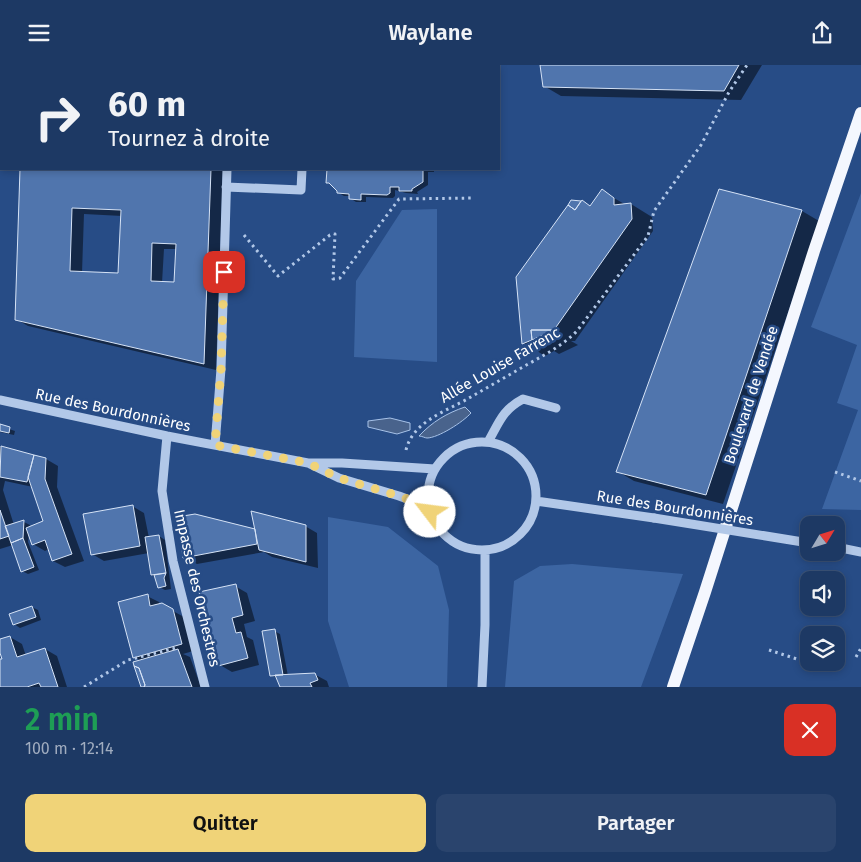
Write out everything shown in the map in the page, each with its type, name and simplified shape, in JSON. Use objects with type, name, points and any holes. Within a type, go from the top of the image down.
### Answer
[{"type":"main road","name":"Boulevard de Vendée","points":[[673,687],[717,557],[814,251],[861,113]]},
{"type":"street","points":[[215,445],[221,369],[227,170]]},
{"type":"street","points":[[226,187],[301,190],[302,170]]},
{"type":"street","name":"Rue des Bourdonnières","points":[[0,399],[167,436],[308,463],[342,463],[435,469]]},
{"type":"street","points":[[488,442],[500,417],[511,405],[523,399],[556,408]]},
{"type":"street","name":"Impasse des Orchestres","points":[[167,436],[162,491],[174,561],[205,687]]},
{"type":"street","points":[[476,442],[488,442],[507,448],[524,461],[534,480],[536,501],[531,521],[518,537],[504,546],[485,551],[463,547],[451,541],[436,525],[428,500],[429,484],[435,469],[442,460],[458,448],[476,442]]},
{"type":"street","name":"Rue des Bourdonnières","points":[[308,463],[339,478],[429,507]]},
{"type":"street","name":"Rue des Bourdonnières","points":[[536,501],[800,542]]},
{"type":"street","points":[[482,687],[485,625],[485,551]]},
{"type":"path","name":"Allée Louise Farrenc","points":[[405,454],[408,444],[419,428],[442,411],[543,357],[565,342],[576,331],[648,237],[654,211],[701,145],[728,92],[747,65]]},
{"type":"path","points":[[226,213],[278,276],[330,235],[335,235],[333,279],[340,277],[399,199],[474,198]]},
{"type":"path","points":[[835,472],[861,481]]},
{"type":"path","points":[[84,687],[128,660],[195,643]]},
{"type":"path","points":[[856,657],[861,648]]},
{"type":"path","points":[[769,649],[800,659]]},
{"type":"shaded area","points":[[861,193],[861,510],[822,509],[858,410],[837,403],[857,345],[811,327]]},
{"type":"shaded area","points":[[437,209],[437,362],[354,357],[356,281],[402,210]]},
{"type":"shaded area","points":[[465,407],[471,413],[450,429],[432,437],[419,436],[440,419]]},
{"type":"shaded area","points":[[390,418],[410,423],[410,430],[397,434],[368,427],[368,421]]},
{"type":"shaded area","points":[[328,517],[388,527],[438,566],[449,610],[447,687],[349,687],[328,621]]},
{"type":"shaded area","points":[[572,564],[683,574],[641,687],[505,687],[514,581],[540,566]]},
{"type":"building","points":[[540,65],[739,65],[724,91],[543,87]]},
{"type":"building","points":[[20,170],[211,170],[204,364],[15,320]],"holes":[[[72,208],[121,210],[118,273],[70,271]],[[152,243],[176,244],[174,282],[151,281]]]},
{"type":"building","points":[[327,170],[423,170],[423,182],[412,189],[412,191],[399,191],[399,187],[390,187],[390,193],[387,195],[361,194],[361,200],[349,199],[349,194],[337,193],[329,183],[326,183]]},
{"type":"building","points":[[602,189],[614,198],[614,205],[631,203],[632,219],[554,330],[531,330],[532,340],[522,344],[516,277],[568,205],[575,210],[582,200],[590,206]]},
{"type":"building","points":[[719,189],[802,210],[706,495],[616,472]]},
{"type":"building","points":[[571,200],[581,201],[575,210],[568,205]]},
{"type":"building","points":[[531,330],[554,330],[532,340]]},
{"type":"building","points":[[0,424],[10,427],[9,433],[0,431]]},
{"type":"building","points":[[1,446],[34,455],[27,482],[0,477]]},
{"type":"building","points":[[34,455],[46,458],[45,479],[72,554],[52,561],[45,540],[32,545],[26,528],[43,521],[28,477]]},
{"type":"building","points":[[133,505],[140,546],[91,555],[83,514]]},
{"type":"building","points":[[0,510],[9,536],[0,539]]},
{"type":"building","points":[[251,511],[306,525],[306,562],[259,550]]},
{"type":"building","points":[[195,514],[255,529],[257,544],[183,558],[177,517]]},
{"type":"building","points":[[24,520],[23,538],[11,543],[5,526]]},
{"type":"building","points":[[159,535],[166,573],[151,575],[145,537]]},
{"type":"building","points":[[23,538],[34,567],[21,572],[11,543]]},
{"type":"building","points":[[166,573],[164,578],[166,586],[158,588],[154,575]]},
{"type":"building","points":[[236,584],[243,615],[232,618],[236,633],[241,632],[248,658],[218,666],[199,592]]},
{"type":"building","points":[[148,594],[150,606],[162,603],[173,609],[182,644],[133,658],[118,602]]},
{"type":"building","points":[[32,606],[36,617],[13,625],[9,614]]},
{"type":"building","points":[[275,629],[283,675],[270,676],[262,631]]},
{"type":"building","points":[[10,636],[17,657],[45,648],[58,687],[41,687],[39,683],[27,687],[0,687],[0,659],[2,659],[0,639]]},
{"type":"building","points":[[178,649],[192,687],[144,687],[139,668],[134,666],[133,662]]},
{"type":"building","points":[[134,666],[139,668],[144,687],[141,687]]},
{"type":"building","points":[[315,673],[318,680],[310,683],[312,687],[280,687],[275,675]]},
{"type":"route","points":[[224,272],[221,369],[215,445],[308,463],[339,478],[429,507],[430,512]]}]
